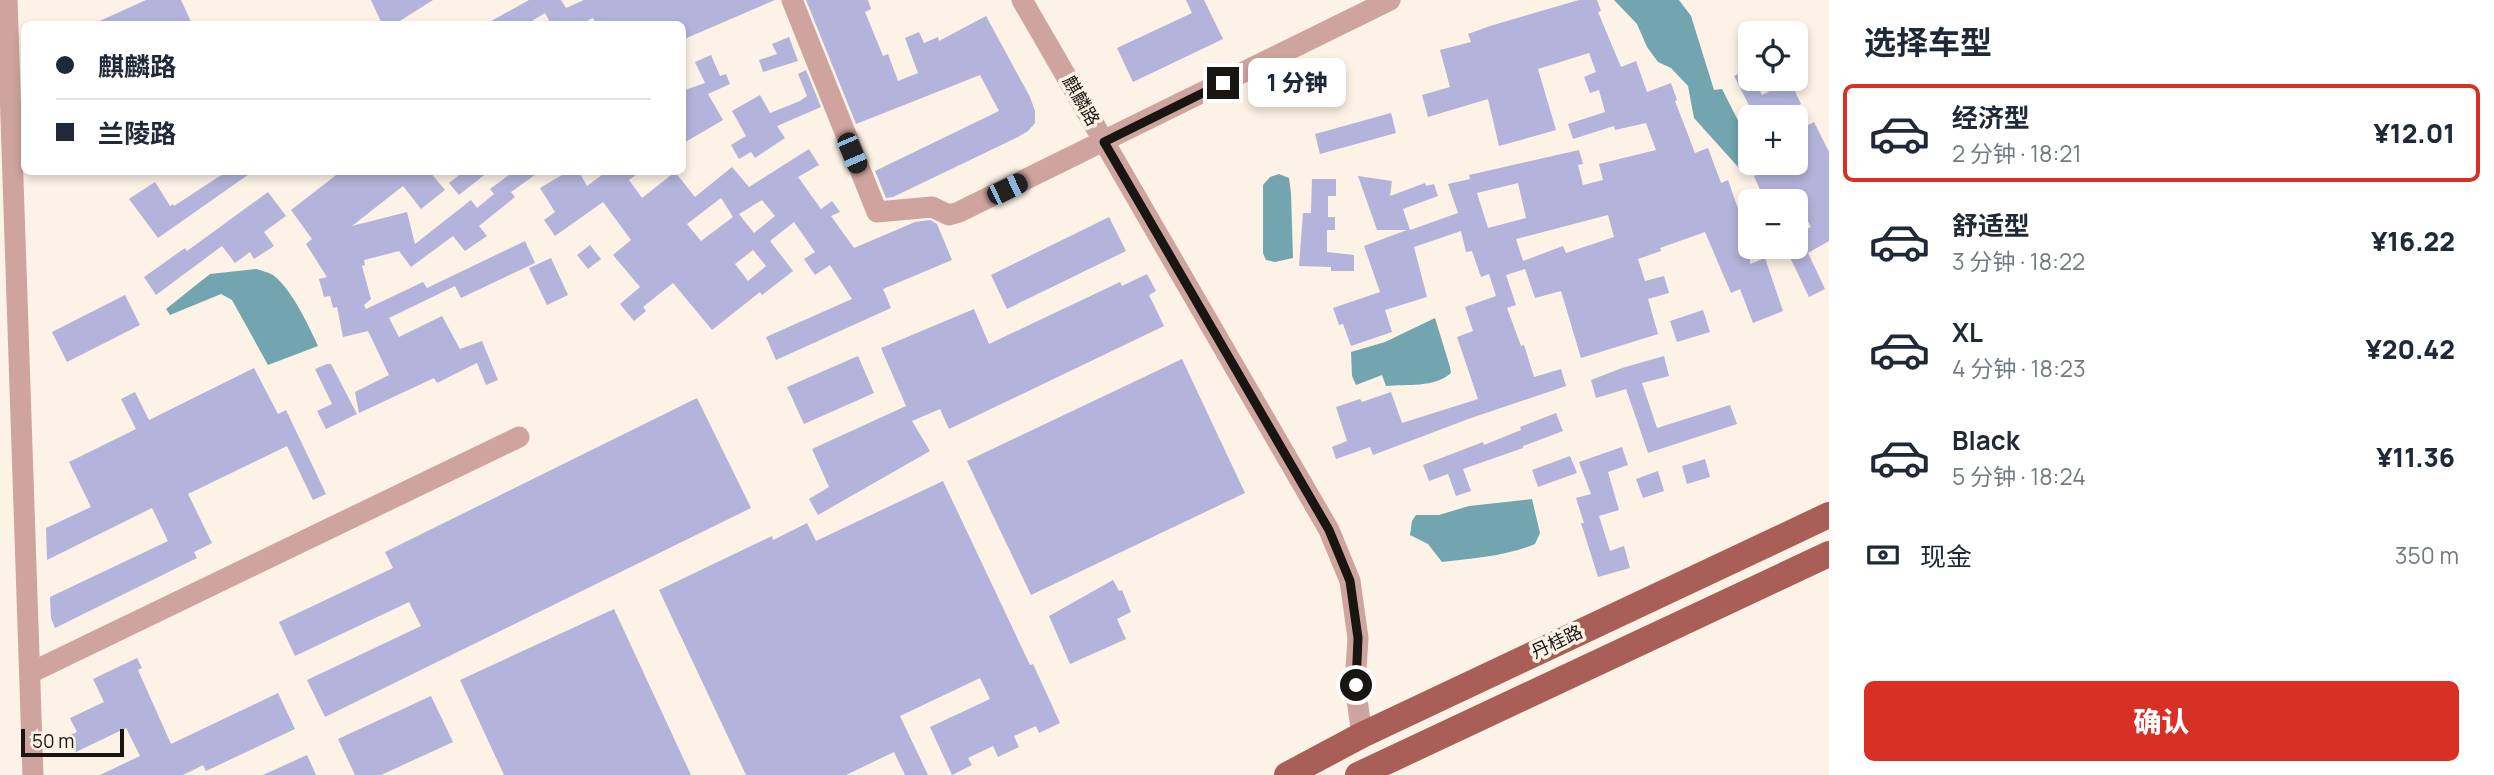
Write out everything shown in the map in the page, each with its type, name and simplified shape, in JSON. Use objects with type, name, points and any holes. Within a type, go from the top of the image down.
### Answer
[{"type":"main road","name":"丹桂路","points":[[1287,775],[1362,735],[1829,515]]},
{"type":"main road","name":"丹桂路","points":[[1359,775],[1829,554]]},
{"type":"main road","points":[[1359,775],[1362,735]]},
{"type":"street","points":[[7,0],[33,775]]},
{"type":"street","points":[[792,0],[877,212],[932,207],[949,215],[1104,142],[1391,0]]},
{"type":"street","name":"麒麟路","points":[[1023,0],[1329,530],[1350,581],[1358,638],[1356,685],[1362,735]]},
{"type":"street","points":[[30,673],[520,437]]},
{"type":"water","points":[[1614,0],[1679,0],[1691,16],[1714,90],[1722,89],[1738,120],[1738,167],[1694,118],[1688,86],[1671,68],[1658,62],[1647,47],[1637,24]]},
{"type":"water","points":[[1279,174],[1289,178],[1293,258],[1275,262],[1266,260],[1263,253],[1263,185],[1270,177]]},
{"type":"water","points":[[257,269],[280,281],[299,308],[318,346],[268,365],[232,300],[221,294],[170,315],[166,309],[210,274]]},
{"type":"water","points":[[1435,318],[1451,373],[1437,381],[1420,384],[1386,386],[1382,375],[1356,385],[1352,376],[1351,352],[1385,342]]},
{"type":"water","points":[[1532,499],[1540,533],[1535,544],[1524,548],[1490,556],[1442,562],[1428,544],[1410,535],[1412,521],[1416,515],[1439,515],[1469,506]]},
{"type":"building","points":[[146,0],[181,0],[191,21],[100,21]]},
{"type":"building","points":[[371,0],[433,0],[400,21],[381,21]]},
{"type":"building","points":[[529,0],[561,0],[566,8],[584,0],[775,0],[686,38],[686,21],[594,21],[593,18],[587,21],[549,21],[545,13],[532,21],[491,21]]},
{"type":"building","points":[[806,0],[868,0],[871,9],[865,12],[883,56],[888,54],[898,81],[918,73],[905,38],[919,32],[924,43],[938,37],[939,41],[986,16],[1030,97],[1035,111],[1035,123],[1018,137],[886,198],[875,171],[999,111],[980,75],[856,124]]},
{"type":"building","points":[[1186,0],[1204,0],[1223,39],[1133,82],[1117,48],[1192,13]]},
{"type":"building","points":[[1579,0],[1597,0],[1601,11],[1598,12],[1621,67],[1636,61],[1647,92],[1671,83],[1695,153],[1708,148],[1721,183],[1728,180],[1738,209],[1738,259],[1750,259],[1750,264],[1765,259],[1783,311],[1753,323],[1740,289],[1731,293],[1705,232],[1638,259],[1645,281],[1664,276],[1669,293],[1648,299],[1658,334],[1581,358],[1561,291],[1535,298],[1525,269],[1506,275],[1516,305],[1507,308],[1521,346],[1524,345],[1534,377],[1561,369],[1566,386],[1373,455],[1370,447],[1336,459],[1332,447],[1347,441],[1336,407],[1391,392],[1402,423],[1478,399],[1457,337],[1473,331],[1465,307],[1496,296],[1489,274],[1481,277],[1472,251],[1466,252],[1461,231],[1414,247],[1427,297],[1385,310],[1392,332],[1351,346],[1343,324],[1339,325],[1333,308],[1380,292],[1364,246],[1407,230],[1377,230],[1358,176],[1392,181],[1390,196],[1425,183],[1426,186],[1434,184],[1438,196],[1403,209],[1410,230],[1458,213],[1448,184],[1470,179],[1469,175],[1579,150],[1583,164],[1578,165],[1583,185],[1603,180],[1599,164],[1656,150],[1646,123],[1615,130],[1614,126],[1573,139],[1568,124],[1605,112],[1599,90],[1590,93],[1584,77],[1596,72],[1589,53],[1538,69],[1556,130],[1499,146],[1488,99],[1428,117],[1422,95],[1450,87],[1440,50],[1471,42],[1468,34]],"holes":[[[1518,183],[1526,218],[1488,228],[1477,193]],[[1608,215],[1614,237],[1566,253],[1563,246],[1523,261],[1516,239]]]},
{"type":"building","points":[[789,37],[798,61],[763,72],[759,60],[777,54],[772,44]]},
{"type":"building","points":[[711,55],[720,76],[726,74],[730,84],[708,94],[723,120],[686,142],[686,90],[705,83],[695,62]]},
{"type":"building","points":[[806,70],[821,107],[777,126],[785,138],[755,158],[751,152],[739,159],[731,145],[746,136],[732,111],[760,95],[770,113],[800,101],[807,96],[798,74]]},
{"type":"building","points":[[1742,91],[1760,91],[1762,95],[1770,91],[1795,91],[1801,104],[1799,105],[1749,105]]},
{"type":"building","points":[[1391,113],[1396,133],[1320,154],[1315,134]]},
{"type":"building","points":[[1814,122],[1829,152],[1829,241],[1808,253],[1808,228],[1811,227],[1808,221],[1808,189],[1760,189],[1754,176],[1808,175],[1808,125]]},
{"type":"building","points":[[809,149],[819,165],[798,177],[821,209],[832,201],[840,212],[831,216],[854,248],[915,222],[930,220],[937,224],[952,260],[883,289],[891,308],[776,360],[766,337],[852,299],[830,265],[815,275],[804,259],[815,252],[794,222],[770,241],[793,271],[762,295],[760,292],[712,330],[673,283],[643,307],[646,311],[634,321],[620,304],[640,287],[613,255],[631,240],[603,202],[555,236],[544,220],[555,212],[540,188],[562,175],[581,175],[587,186],[602,175],[636,175],[629,180],[642,198],[671,175],[677,175],[695,197],[732,167],[749,187]],"holes":[[[721,198],[733,217],[701,241],[687,224]],[[762,200],[775,216],[754,233],[739,214]],[[753,250],[766,266],[748,281],[735,264]]]},
{"type":"building","points":[[221,175],[248,175],[158,238],[129,199],[155,182],[170,206]]},
{"type":"building","points":[[336,175],[432,175],[445,190],[421,209],[403,186],[352,226],[407,212],[415,244],[471,200],[477,208],[494,194],[490,189],[509,175],[535,175],[511,192],[515,197],[479,226],[487,236],[465,251],[453,236],[411,267],[399,251],[364,260],[365,265],[362,266],[371,299],[364,305],[366,309],[423,282],[427,288],[525,241],[535,263],[461,298],[455,286],[389,318],[399,337],[442,316],[460,349],[482,341],[498,380],[486,385],[477,363],[437,383],[434,378],[359,413],[355,392],[389,375],[368,331],[343,337],[337,307],[333,308],[330,296],[324,297],[319,279],[327,277],[306,244],[312,239],[291,210]]},
{"type":"building","points":[[459,175],[484,175],[459,195],[449,183]]},
{"type":"building","points":[[1312,179],[1336,179],[1336,196],[1328,196],[1328,217],[1335,217],[1335,230],[1327,230],[1327,252],[1354,255],[1354,271],[1299,266],[1303,213],[1311,213]]},
{"type":"building","points":[[268,192],[286,216],[264,232],[274,246],[254,259],[250,252],[235,263],[222,246],[156,295],[144,277],[185,248],[187,251]]},
{"type":"building","points":[[1109,217],[1126,251],[1007,309],[991,275]]},
{"type":"building","points":[[590,245],[601,259],[588,269],[577,255]]},
{"type":"building","points":[[1808,253],[1825,289],[1809,297],[1791,259],[1808,259]]},
{"type":"building","points":[[551,258],[568,295],[547,305],[529,268]]},
{"type":"building","points":[[1147,274],[1156,291],[1149,295],[1164,326],[949,429],[940,409],[912,421],[930,451],[818,515],[809,499],[829,487],[812,449],[906,406],[881,348],[974,309],[989,344],[1120,282],[1122,286]]},
{"type":"building","points":[[125,295],[140,325],[67,362],[52,332]]},
{"type":"building","points":[[1703,310],[1710,332],[1677,342],[1670,321]]},
{"type":"building","points":[[858,356],[874,393],[804,424],[787,387]]},
{"type":"building","points":[[1664,356],[1669,376],[1642,383],[1657,428],[1730,405],[1737,424],[1648,453],[1626,389],[1596,398],[1591,380]]},
{"type":"building","points":[[1182,359],[1245,493],[1031,595],[967,461]]},
{"type":"building","points":[[331,364],[357,414],[326,429],[317,411],[332,404],[315,369]]},
{"type":"building","points":[[254,368],[278,414],[286,410],[326,494],[313,500],[287,446],[188,494],[212,543],[194,552],[197,558],[55,628],[51,618],[50,597],[168,541],[152,508],[47,560],[46,528],[91,507],[69,462],[136,429],[121,399],[135,392],[149,420]]},
{"type":"building","points":[[697,398],[751,508],[325,717],[307,680],[421,626],[409,602],[295,656],[279,622],[393,568],[385,552]]},
{"type":"building","points":[[1556,413],[1563,431],[1463,469],[1471,491],[1456,496],[1448,474],[1429,481],[1423,465],[1483,442],[1484,445]]},
{"type":"building","points":[[1622,447],[1628,465],[1608,472],[1619,510],[1599,516],[1610,551],[1624,546],[1630,568],[1598,577],[1576,498],[1591,494],[1579,462]]},
{"type":"building","points":[[1570,456],[1577,473],[1538,487],[1532,470]]},
{"type":"building","points":[[1705,459],[1710,477],[1687,484],[1682,466]]},
{"type":"building","points":[[1658,471],[1664,491],[1643,498],[1636,479]]},
{"type":"building","points":[[943,481],[1060,723],[1039,733],[1036,726],[1014,736],[1019,747],[998,757],[993,746],[968,758],[972,765],[952,775],[930,727],[990,699],[980,678],[900,716],[928,775],[905,775],[894,752],[846,775],[746,775],[659,590],[772,536],[773,540],[807,523],[816,541]]},
{"type":"building","points":[[1113,580],[1119,591],[1122,590],[1131,612],[1117,619],[1126,639],[1070,664],[1049,616]]},
{"type":"building","points":[[614,609],[691,775],[504,775],[460,680]]},
{"type":"building","points":[[137,658],[142,668],[138,670],[171,744],[278,693],[295,729],[206,771],[203,765],[183,775],[100,775],[140,756],[126,728],[76,752],[68,736],[77,732],[70,718],[104,702],[93,679]]},
{"type":"building","points":[[431,696],[453,742],[381,775],[355,775],[338,739]]},
{"type":"building","points":[[307,755],[316,775],[263,775]]},
{"type":"route","points":[[1223,83],[1104,142],[1329,530],[1350,581],[1358,638],[1356,685]]}]
